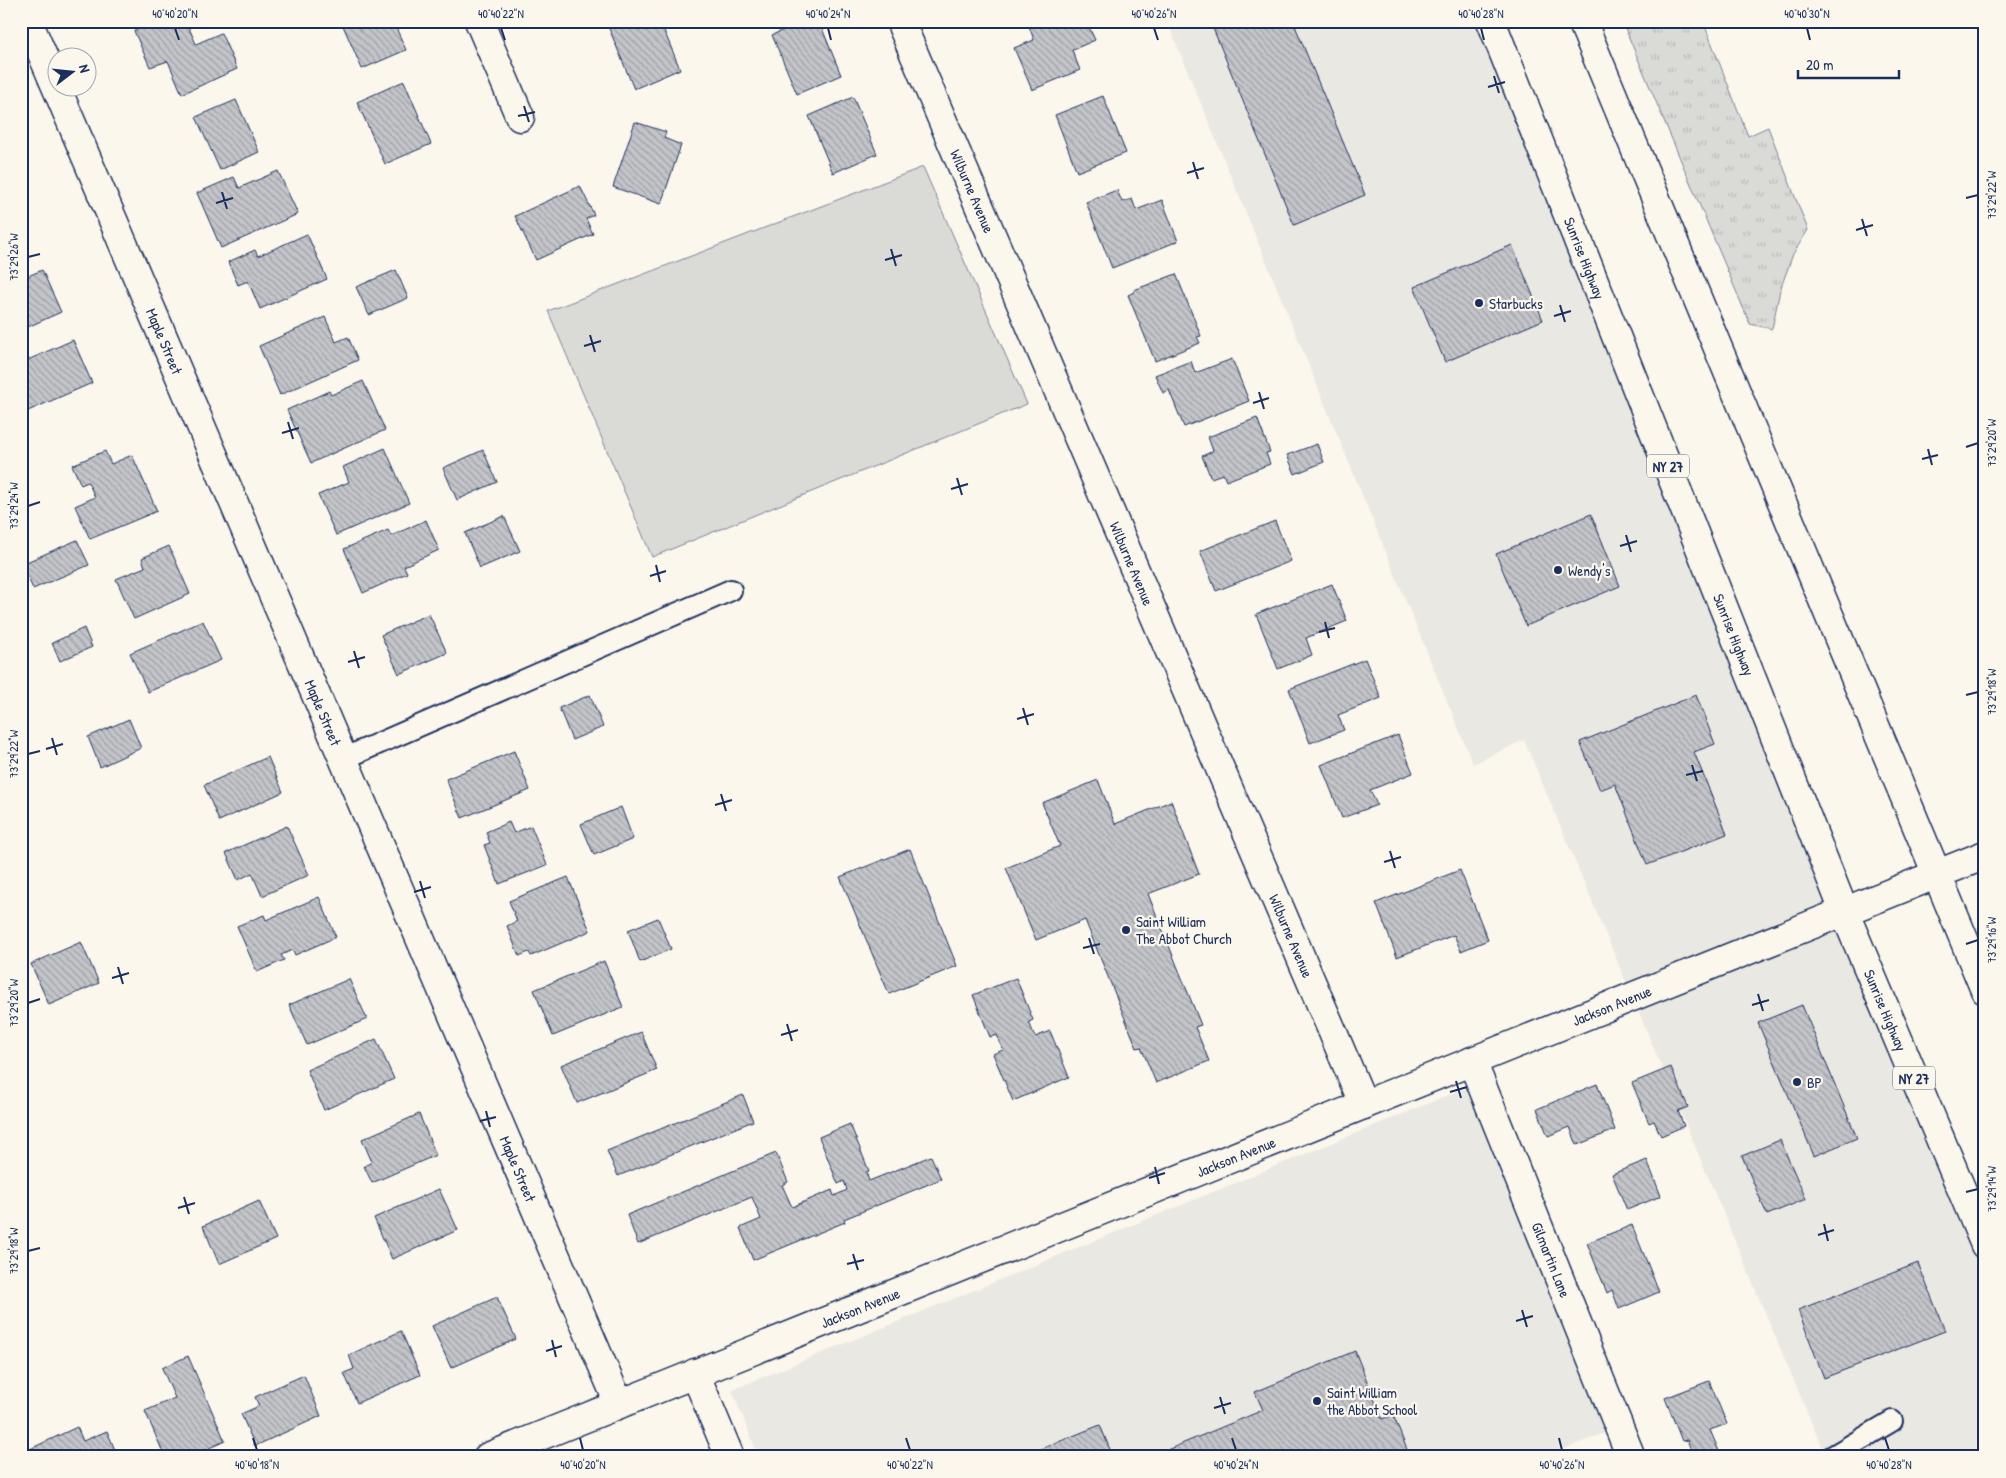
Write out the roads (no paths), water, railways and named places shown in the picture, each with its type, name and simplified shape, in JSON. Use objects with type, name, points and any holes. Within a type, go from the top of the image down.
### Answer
[{"type":"main road","name":"Maple Street","points":[[28,21],[619,1404]]},
{"type":"main road","points":[[479,21],[520,117]]},
{"type":"main road","name":"Wilburne Avenue","points":[[900,21],[1364,1105]]},
{"type":"main road","name":"Sunrise Highway","points":[[1491,21],[1844,911],[1985,1245]]},
{"type":"main road","points":[[1582,21],[1985,990]]},
{"type":"main road","name":"Jackson Avenue","points":[[488,1457],[1985,855]]},
{"type":"main road","name":"Gilmartin Lane","points":[[1472,1061],[1631,1457]]},
{"type":"main road","points":[[695,1373],[730,1457]]},
{"type":"lane","points":[[343,759],[731,590]]},
{"type":"lane","points":[[1830,1457],[1892,1421]]},
{"type":"place","name":"Starbucks","points":[[1479,303]]},
{"type":"place","name":"Wendy's","points":[[1558,570]]},
{"type":"place","name":"Saint William The Abbot Church","points":[[1126,930]]},
{"type":"place","name":"BP","points":[[1797,1082]]},
{"type":"place","name":"Saint William the Abbot School","points":[[1317,1401]]}]
